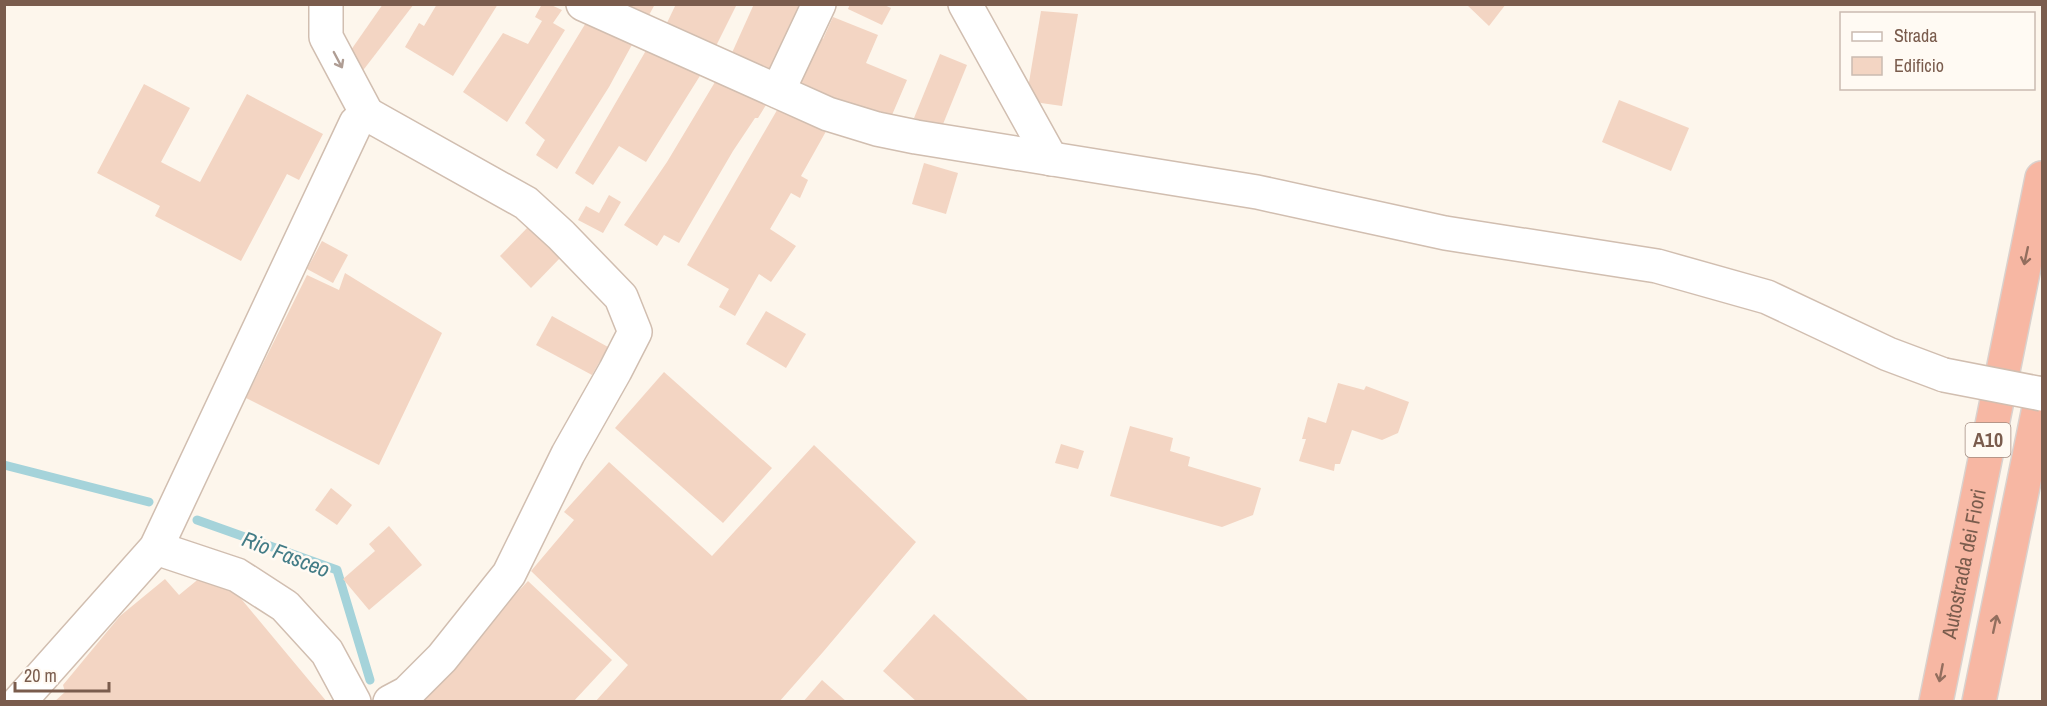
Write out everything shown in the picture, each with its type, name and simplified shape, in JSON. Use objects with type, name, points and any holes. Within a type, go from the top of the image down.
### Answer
[{"type":"highway","name":"Autostrada dei Fiori","points":[[1936,702],[2043,178]]},
{"type":"highway","name":"Autostrada dei Fiori","points":[[1979,702],[2043,393]]},
{"type":"street","points":[[326,4],[326,37],[367,114],[526,203],[561,235],[621,297],[635,332],[568,454],[509,574],[442,658],[407,693],[390,702]]},
{"type":"street","points":[[583,4],[828,114],[877,129],[1257,192],[1445,233],[1657,266],[1767,297],[1888,354],[1944,375],[2043,393]]},
{"type":"street","points":[[778,91],[819,4]]},
{"type":"street","points":[[965,4],[1051,159]]},
{"type":"street","points":[[19,702],[156,548],[356,123],[367,114]]},
{"type":"street","points":[[156,548],[237,575],[285,606],[327,652],[354,702]]},
{"type":"building","points":[[383,4],[414,4],[361,73],[344,60]]},
{"type":"building","points":[[437,4],[498,4],[453,76],[405,47],[419,23],[424,26]]},
{"type":"building","points":[[542,4],[549,4],[562,10],[553,23],[565,30],[507,122],[463,92],[503,33],[528,44],[542,21],[535,17]]},
{"type":"building","points":[[619,4],[655,4],[648,17]]},
{"type":"building","points":[[676,4],[737,4],[715,48],[666,25]]},
{"type":"building","points":[[754,4],[811,4],[777,76],[731,55]]},
{"type":"building","points":[[850,4],[882,4],[891,8],[882,25],[848,9]]},
{"type":"building","points":[[1466,4],[1506,4],[1489,26]]},
{"type":"building","points":[[1041,11],[1078,14],[1062,106],[1041,103],[1033,99],[1030,90],[1029,82]]},
{"type":"building","points":[[833,17],[878,35],[866,63],[907,80],[889,122],[794,84],[814,35],[823,39]]},
{"type":"building","points":[[587,21],[634,41],[609,87],[557,169],[536,155],[545,140],[525,123]]},
{"type":"building","points":[[648,47],[703,71],[646,162],[619,146],[593,185],[575,173]]},
{"type":"building","points":[[940,54],[967,65],[941,129],[914,118]]},
{"type":"building","points":[[718,77],[769,100],[733,151],[679,243],[664,235],[657,246],[624,225],[667,162]]},
{"type":"building","points":[[144,84],[190,108],[161,162],[200,182],[247,94],[323,134],[299,180],[287,174],[241,261],[155,216],[160,206],[97,173]]},
{"type":"building","points":[[1619,100],[1689,128],[1671,171],[1602,142]]},
{"type":"building","points":[[780,105],[829,126],[801,176],[808,180],[800,198],[791,193],[770,229],[796,246],[771,282],[759,274],[735,316],[719,307],[729,289],[687,265]]},
{"type":"building","points":[[924,163],[958,173],[946,214],[912,204]]},
{"type":"building","points":[[609,195],[621,202],[603,233],[578,220],[586,206],[599,213]]},
{"type":"building","points":[[529,226],[561,257],[531,288],[500,256]]},
{"type":"building","points":[[322,241],[348,255],[333,283],[307,269]]},
{"type":"building","points":[[345,273],[442,333],[379,465],[246,398],[307,275],[339,290]]},
{"type":"building","points":[[766,311],[806,334],[786,368],[746,344]]},
{"type":"building","points":[[552,316],[608,347],[592,375],[536,345]]},
{"type":"building","points":[[664,372],[772,468],[723,523],[615,428]]},
{"type":"building","points":[[1338,383],[1364,390],[1366,386],[1409,402],[1398,433],[1382,440],[1352,430],[1340,464],[1335,464],[1334,471],[1299,461],[1306,439],[1302,439],[1308,417],[1326,423]]},
{"type":"building","points":[[1130,426],[1173,438],[1170,451],[1190,457],[1188,466],[1261,488],[1253,515],[1222,527],[1110,496]]},
{"type":"building","points":[[1061,444],[1084,451],[1078,469],[1055,463]]},
{"type":"building","points":[[814,445],[916,542],[823,652],[779,702],[595,702],[628,665],[531,571],[574,520],[564,512],[609,462],[712,556]]},
{"type":"building","points":[[331,488],[352,505],[337,525],[315,510]]},
{"type":"building","points":[[389,526],[422,565],[369,610],[343,579],[375,551],[369,544]]},
{"type":"building","points":[[201,577],[238,595],[327,702],[54,702],[65,692],[63,685],[120,616],[165,579],[179,595]]},
{"type":"building","points":[[528,581],[612,660],[573,702],[414,702]]},
{"type":"building","points":[[934,614],[1030,702],[917,702],[883,671]]},
{"type":"building","points":[[822,680],[847,702],[803,702]]},
{"type":"waterway","name":"Rio Fasceo","points":[[4,465],[149,502]]},
{"type":"waterway","name":"Rio Fasceo","points":[[197,520],[337,570],[370,680]]}]
